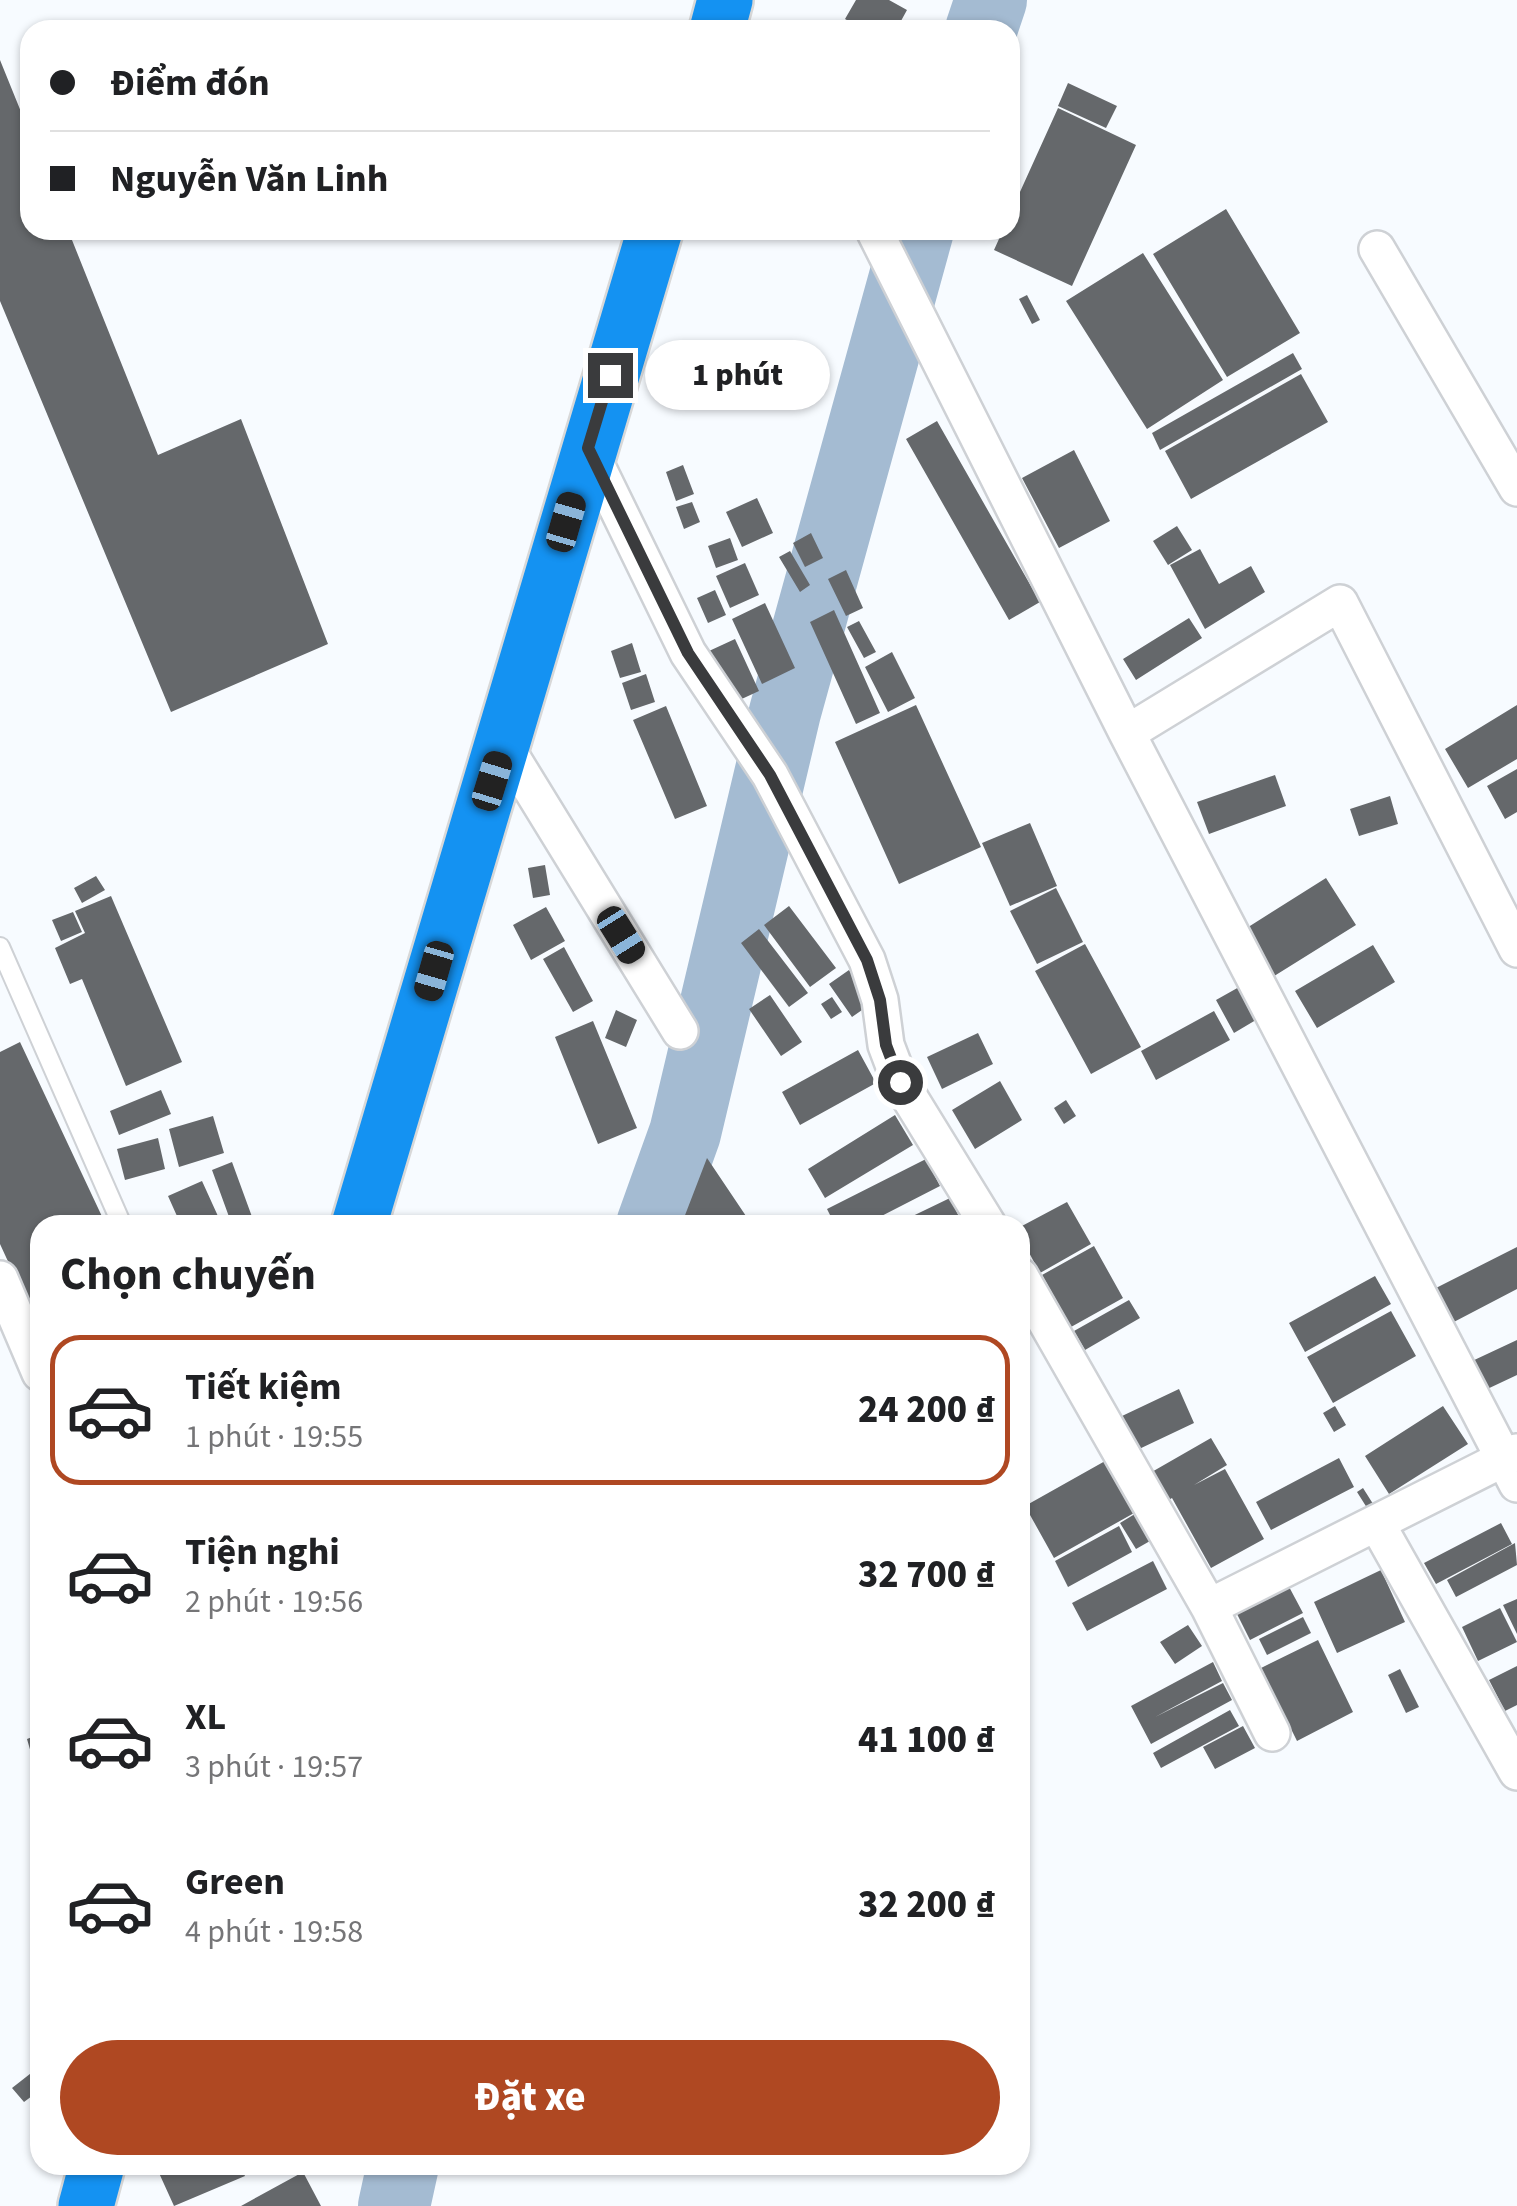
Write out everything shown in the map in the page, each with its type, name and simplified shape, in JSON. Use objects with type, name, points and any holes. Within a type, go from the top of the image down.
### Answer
[{"type":"highway","points":[[362,1215],[653,240]]},
{"type":"highway","points":[[86,2206],[94,2175]]},
{"type":"street","points":[[879,240],[1127,733],[1512,1465],[1377,1524],[1209,1606]]},
{"type":"street","points":[[1377,249],[1517,488]]},
{"type":"street","points":[[588,448],[688,653],[770,775],[858,944],[880,1000],[886,1045],[900,1082],[982,1215]]},
{"type":"street","points":[[1127,733],[1340,603],[1517,949]]},
{"type":"street","points":[[503,743],[680,1030]]},
{"type":"street","points":[[0,1280],[30,1350]]},
{"type":"street","points":[[1030,1293],[1209,1606],[1272,1733]]},
{"type":"street","points":[[1377,1524],[1517,1772]]},
{"type":"lane","points":[[0,947],[118,1215]]},
{"type":"building","points":[[856,0],[889,0],[907,10],[902,20],[845,19]]},
{"type":"building","points":[[0,60],[20,109],[20,240],[72,240],[158,455],[241,419],[328,644],[171,712],[0,301]]},
{"type":"building","points":[[1068,83],[1117,106],[1106,128],[1058,106]]},
{"type":"building","points":[[1058,108],[1136,145],[1072,286],[994,250],[998,240],[1020,240],[1020,192]]},
{"type":"building","points":[[1226,209],[1300,333],[1227,377],[1153,254]]},
{"type":"building","points":[[1143,253],[1223,380],[1147,429],[1066,301]]},
{"type":"building","points":[[1027,295],[1040,320],[1032,324],[1019,299]]},
{"type":"building","points":[[1293,353],[1302,369],[1160,450],[1152,433]]},
{"type":"building","points":[[1301,374],[1328,422],[1191,499],[1165,451]]},
{"type":"building","points":[[937,421],[1040,602],[1009,620],[906,439]]},
{"type":"building","points":[[1074,450],[1110,521],[1059,548],[1022,478]]},
{"type":"building","points":[[683,465],[694,494],[676,501],[666,472]]},
{"type":"building","points":[[757,498],[773,533],[742,547],[726,512]]},
{"type":"building","points":[[692,502],[700,522],[684,529],[676,507]]},
{"type":"building","points":[[1177,526],[1192,550],[1168,565],[1153,541]]},
{"type":"building","points":[[811,533],[823,558],[805,567],[793,543]]},
{"type":"building","points":[[730,538],[738,560],[716,568],[708,546]]},
{"type":"building","points":[[1200,549],[1219,584],[1251,566],[1265,592],[1205,629],[1170,565]]},
{"type":"building","points":[[790,551],[810,585],[800,592],[779,557]]},
{"type":"building","points":[[745,563],[759,595],[730,608],[716,576]]},
{"type":"building","points":[[846,570],[863,608],[846,616],[828,579]]},
{"type":"building","points":[[715,590],[726,615],[708,623],[697,598]]},
{"type":"building","points":[[765,603],[795,668],[762,684],[732,619]]},
{"type":"building","points":[[834,610],[880,713],[856,724],[810,622]]},
{"type":"building","points":[[1189,618],[1202,638],[1136,680],[1123,659]]},
{"type":"building","points":[[859,621],[876,652],[864,658],[847,627]]},
{"type":"building","points":[[735,639],[759,691],[733,703],[709,651]]},
{"type":"building","points":[[632,643],[641,672],[620,678],[611,651]]},
{"type":"building","points":[[892,652],[915,698],[888,712],[865,667]]},
{"type":"building","points":[[646,674],[655,702],[631,710],[622,683]]},
{"type":"building","points":[[916,705],[981,847],[899,884],[835,742]]},
{"type":"building","points":[[1517,705],[1517,759],[1468,788],[1445,749]]},
{"type":"building","points":[[666,706],[707,806],[675,819],[633,720]]},
{"type":"building","points":[[1517,769],[1517,812],[1505,819],[1487,786]]},
{"type":"building","points":[[1275,775],[1286,806],[1209,834],[1197,802]]},
{"type":"building","points":[[1390,796],[1398,824],[1359,836],[1350,809]]},
{"type":"building","points":[[1030,823],[1057,886],[1010,906],[982,843]]},
{"type":"building","points":[[545,865],[550,895],[533,898],[528,868]]},
{"type":"building","points":[[96,876],[105,890],[82,903],[74,888]]},
{"type":"building","points":[[1326,878],[1356,925],[1271,978],[1242,931]]},
{"type":"building","points":[[1056,888],[1083,942],[1037,964],[1010,911]]},
{"type":"building","points":[[111,896],[182,1062],[126,1086],[82,979],[70,984],[55,948],[85,933],[75,911]]},
{"type":"building","points":[[789,906],[836,968],[810,987],[764,925]]},
{"type":"building","points":[[546,907],[565,941],[531,960],[513,925]]},
{"type":"building","points":[[73,912],[82,932],[61,941],[52,920]]},
{"type":"building","points":[[759,929],[808,993],[789,1007],[741,943]]},
{"type":"building","points":[[1085,944],[1141,1047],[1091,1074],[1035,971]]},
{"type":"building","points":[[1373,945],[1395,982],[1317,1028],[1295,991]]},
{"type":"building","points":[[564,947],[593,1001],[573,1012],[543,959]]},
{"type":"building","points":[[849,970],[872,1003],[852,1017],[829,984]]},
{"type":"building","points":[[1248,982],[1266,1014],[1234,1033],[1216,1000]]},
{"type":"building","points":[[770,995],[802,1042],[781,1056],[749,1009]]},
{"type":"building","points":[[832,997],[842,1012],[831,1019],[821,1004]]},
{"type":"building","points":[[616,1010],[637,1020],[626,1047],[605,1038]]},
{"type":"building","points":[[1214,1011],[1230,1040],[1156,1080],[1141,1051]]},
{"type":"building","points":[[593,1021],[637,1128],[598,1144],[555,1037]]},
{"type":"building","points":[[978,1033],[993,1064],[942,1089],[927,1057]]},
{"type":"building","points":[[20,1042],[101,1215],[30,1215],[30,1309],[0,1244],[0,1052]]},
{"type":"building","points":[[858,1050],[876,1083],[800,1125],[782,1092]]},
{"type":"building","points":[[1000,1081],[1022,1120],[975,1149],[952,1110]]},
{"type":"building","points":[[161,1090],[171,1114],[119,1135],[110,1111]]},
{"type":"building","points":[[1066,1100],[1076,1116],[1064,1124],[1054,1108]]},
{"type":"building","points":[[895,1115],[913,1145],[825,1198],[808,1169]]},
{"type":"building","points":[[213,1116],[224,1153],[179,1167],[169,1129]]},
{"type":"building","points":[[158,1138],[165,1169],[125,1180],[117,1149]]},
{"type":"building","points":[[707,1158],[745,1215],[685,1215]]},
{"type":"building","points":[[926,1159],[940,1186],[883,1215],[830,1215],[827,1209]]},
{"type":"building","points":[[232,1162],[251,1215],[228,1215],[212,1170]]},
{"type":"building","points":[[202,1181],[217,1215],[177,1215],[168,1196]]},
{"type":"building","points":[[950,1198],[958,1215],[915,1215]]},
{"type":"building","points":[[1067,1202],[1091,1244],[1040,1273],[1030,1254],[1030,1222]]},
{"type":"building","points":[[1094,1246],[1123,1298],[1071,1327],[1042,1275]]},
{"type":"building","points":[[1517,1247],[1517,1289],[1450,1324],[1432,1290]]},
{"type":"building","points":[[1375,1276],[1391,1304],[1305,1352],[1289,1323]]},
{"type":"building","points":[[1129,1300],[1140,1318],[1085,1350],[1074,1331]]},
{"type":"building","points":[[1391,1311],[1416,1356],[1333,1403],[1307,1357]]},
{"type":"building","points":[[1517,1340],[1517,1375],[1483,1391],[1470,1362]]},
{"type":"building","points":[[1179,1389],[1194,1423],[1137,1450],[1122,1416]]},
{"type":"building","points":[[1335,1406],[1346,1425],[1334,1432],[1323,1413]]},
{"type":"building","points":[[1443,1406],[1468,1444],[1389,1494],[1365,1456]]},
{"type":"building","points":[[1211,1438],[1227,1465],[1194,1485],[1225,1469],[1264,1539],[1211,1568],[1172,1498],[1167,1501],[1150,1473]]},
{"type":"building","points":[[1114,1456],[1143,1508],[1054,1558],[1030,1515],[1030,1503]]},
{"type":"building","points":[[1339,1458],[1354,1487],[1271,1530],[1256,1502]]},
{"type":"building","points":[[1363,1488],[1375,1507],[1369,1511],[1357,1492]]},
{"type":"building","points":[[1148,1506],[1164,1533],[1136,1549],[1120,1523]]},
{"type":"building","points":[[1501,1523],[1512,1544],[1436,1584],[1424,1563]]},
{"type":"building","points":[[1119,1526],[1132,1552],[1068,1587],[1055,1561]]},
{"type":"building","points":[[1515,1543],[1517,1565],[1456,1597],[1447,1580]]},
{"type":"building","points":[[1153,1561],[1167,1589],[1087,1631],[1072,1603]]},
{"type":"building","points":[[1381,1570],[1405,1622],[1337,1653],[1314,1602]]},
{"type":"building","points":[[1287,1583],[1303,1613],[1250,1640],[1235,1610]]},
{"type":"building","points":[[1517,1599],[1517,1634],[1503,1605]]},
{"type":"building","points":[[1500,1608],[1517,1642],[1478,1661],[1462,1627]]},
{"type":"building","points":[[1303,1617],[1311,1633],[1267,1655],[1259,1639]]},
{"type":"building","points":[[1188,1625],[1202,1646],[1175,1664],[1160,1642]]},
{"type":"building","points":[[1318,1640],[1353,1712],[1297,1741],[1261,1668]]},
{"type":"building","points":[[1213,1662],[1222,1681],[1155,1717],[1223,1683],[1232,1700],[1151,1744],[1131,1706]]},
{"type":"building","points":[[1517,1666],[1517,1705],[1505,1711],[1489,1680]]},
{"type":"building","points":[[1400,1669],[1419,1707],[1406,1713],[1388,1675]]},
{"type":"building","points":[[1230,1710],[1239,1726],[1161,1768],[1153,1753]]},
{"type":"building","points":[[1243,1726],[1255,1748],[1215,1769],[1203,1747]]},
{"type":"building","points":[[30,2074],[30,2098],[24,2102],[12,2088]]},
{"type":"building","points":[[160,2175],[245,2176],[174,2206]]},
{"type":"building","points":[[298,2175],[305,2175],[321,2206],[241,2206]]},
{"type":"waterway","points":[[984,20],[991,0]]},
{"type":"waterway","points":[[656,1215],[685,1133],[785,712],[915,240]]},
{"type":"waterway","points":[[394,2206],[401,2175]]},
{"type":"route","points":[[610,375],[588,448],[688,653],[770,775],[867,960],[880,1000],[886,1045],[900,1082]]}]
